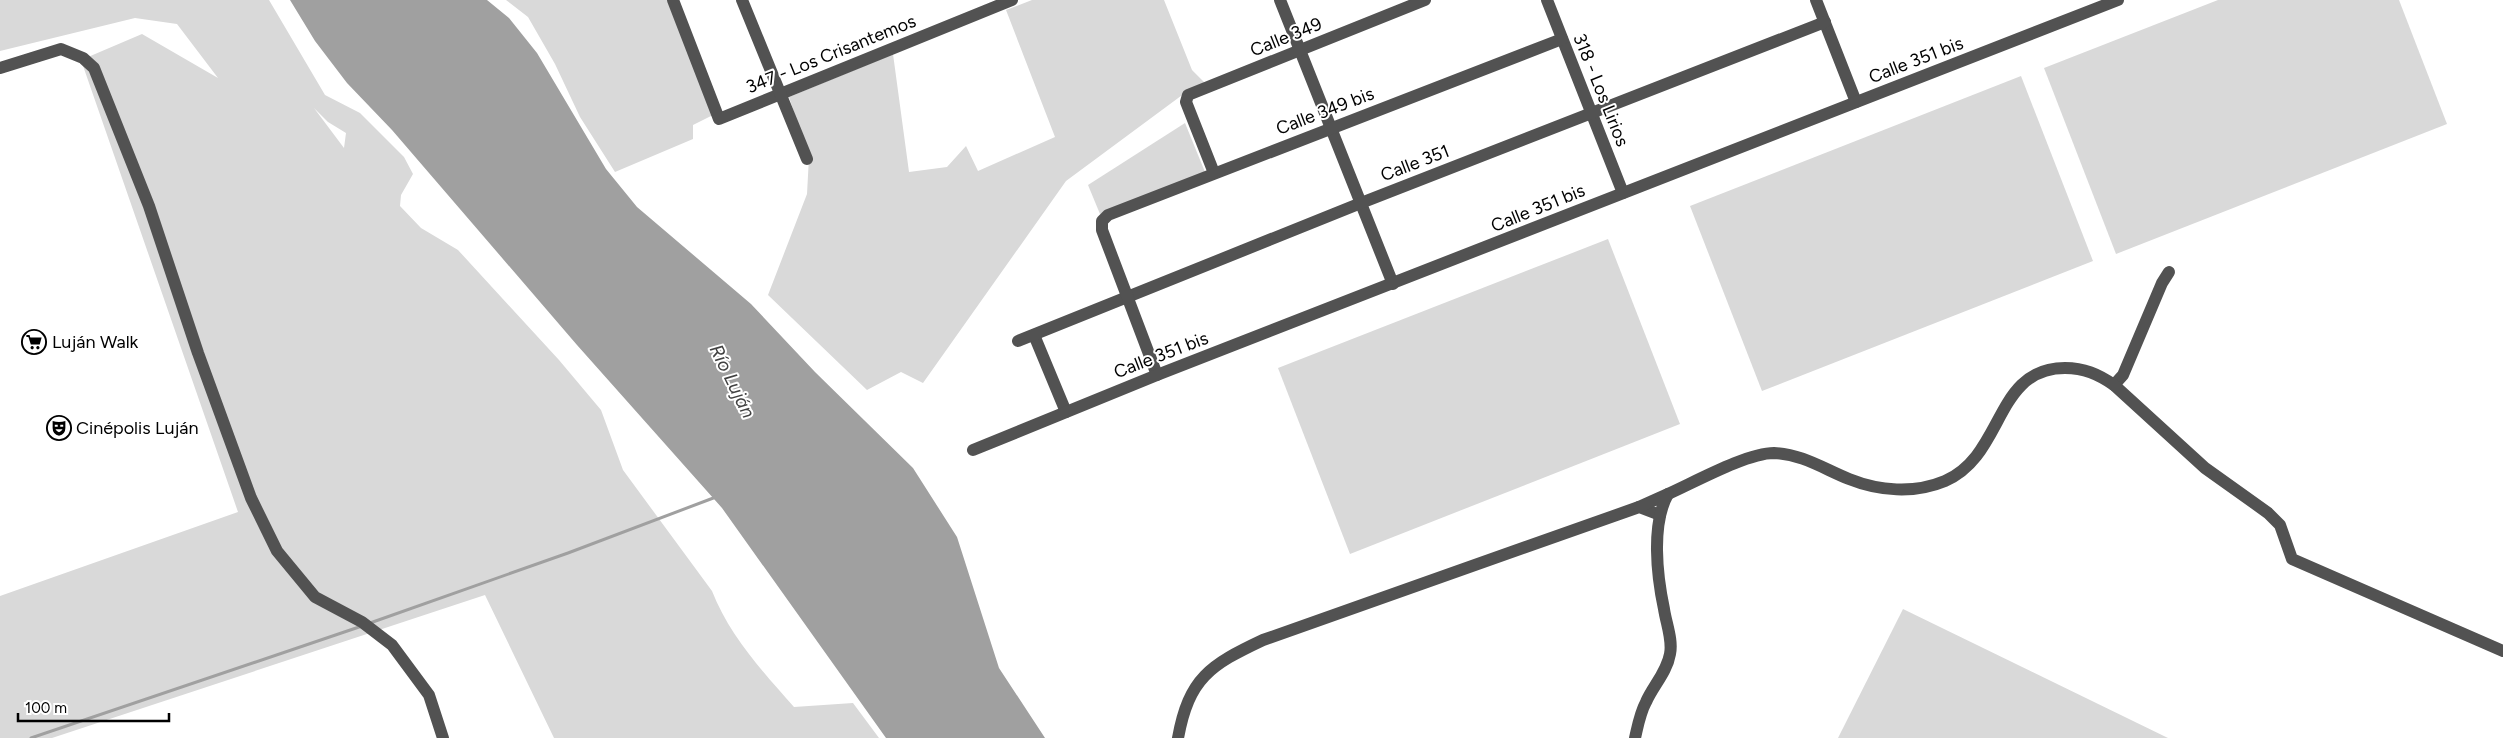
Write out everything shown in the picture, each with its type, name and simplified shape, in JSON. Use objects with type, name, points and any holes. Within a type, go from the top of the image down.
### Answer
[{"type":"street","name":"347 - Los Crisantemos","points":[[673,0],[719,119],[1010,0]]},
{"type":"street","points":[[742,0],[807,159]]},
{"type":"street","points":[[1280,0],[1393,284]]},
{"type":"street","name":"Calle 349","points":[[1214,173],[1186,102],[1188,95],[1425,0]]},
{"type":"street","name":"318 - Los Lirios","points":[[1547,0],[1623,193]]},
{"type":"street","points":[[1816,0],[1856,102]]},
{"type":"street","name":"Calle 351 bis","points":[[972,450],[1157,375],[2118,0]]},
{"type":"street","name":"Calle 351","points":[[1018,341],[1361,203],[1592,115],[1825,22]]},
{"type":"street","name":"Calle 349 bis","points":[[1128,297],[1102,230],[1102,221],[1108,215],[1562,39]]},
{"type":"street","points":[[0,68],[61,49],[83,58],[94,68],[149,206],[198,353],[254,504],[277,551],[315,597],[365,624],[392,646],[429,695],[442,738]]},
{"type":"street","points":[[2114,385],[2123,375],[2162,283],[2169,272]]},
{"type":"street","points":[[1128,297],[1157,375]]},
{"type":"street","points":[[1034,335],[1066,412]]},
{"type":"street","points":[[1178,738],[1183,712],[1196,687],[1210,668],[1230,656],[1272,637],[1639,507],[1756,456],[1773,453],[1801,457],[1849,480],[1878,488],[1909,490],[1946,481],[1965,469],[1975,459],[1987,443],[2010,398],[2035,373],[2054,368],[2077,368],[2098,374],[2114,385],[2205,468],[2268,513],[2280,525],[2292,559],[2503,651]]},
{"type":"street","points":[[1635,738],[1646,700],[1666,666],[1670,654],[1670,644],[1659,586],[1658,561],[1660,515],[1662,505],[1668,494]]},
{"type":"street","points":[[1639,507],[1660,515]]},
{"type":"shaded area","points":[[0,0],[269,0],[325,95],[360,113],[404,157],[413,174],[401,195],[400,206],[421,228],[458,250],[559,360],[601,410],[623,470],[712,591],[737,638],[759,667],[794,707],[853,703],[879,738],[554,738],[485,595],[52,738],[0,738],[0,596],[238,512],[81,60],[142,34],[218,78],[177,24],[135,18],[0,51]],"holes":[[[314,108],[328,122],[346,133],[344,148]]]},
{"type":"shaded area","points":[[506,0],[667,0],[713,115],[693,125],[693,139],[615,172],[580,117],[555,64],[528,17]]},
{"type":"shaded area","points":[[1032,0],[1164,0],[1192,70],[1205,83],[1189,90],[1066,181],[923,383],[901,372],[867,390],[768,295],[807,194],[809,157],[789,97],[893,54],[909,172],[947,167],[966,146],[978,171],[1055,137],[1006,10]]},
{"type":"shaded area","points":[[2218,0],[2399,0],[2447,124],[2116,254],[2044,68]]},
{"type":"shaded area","points":[[2021,76],[2093,261],[1762,391],[1690,206]]},
{"type":"shaded area","points":[[1185,123],[1205,172],[1100,214],[1088,185]]},
{"type":"shaded area","points":[[1608,239],[1680,424],[1350,554],[1278,368]]},
{"type":"shaded area","points":[[1903,609],[2168,738],[1838,738]]},
{"type":"water","name":"Río Luján","points":[[290,0],[487,0],[509,18],[537,53],[606,169],[637,207],[751,304],[815,372],[913,468],[957,537],[999,668],[1045,738],[886,738],[722,508],[577,345],[392,130],[347,83],[315,41]]},
{"type":"waterway","points":[[370,623],[568,553],[716,497]]},
{"type":"waterway","points":[[31,738],[362,626]]},
{"type":"place","name":"Luján Walk","points":[[34,342]]},
{"type":"place","name":"Cinépolis Luján","points":[[59,428]]}]
